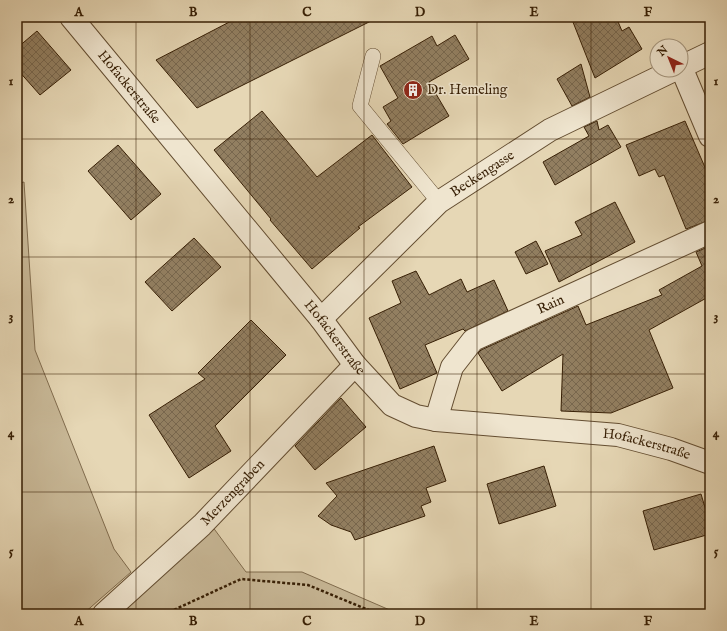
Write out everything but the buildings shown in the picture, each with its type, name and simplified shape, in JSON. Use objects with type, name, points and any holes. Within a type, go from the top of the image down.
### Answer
[{"type":"street","name":"Hofackerstraße","points":[[71,17],[321,319],[355,365],[392,405],[416,416],[436,420],[618,435],[671,449],[710,463]]},
{"type":"street","points":[[689,63],[710,53]]},
{"type":"street","name":"Beckengasse","points":[[321,319],[439,202],[550,130],[657,78]]},
{"type":"street","points":[[686,78],[710,136]]},
{"type":"street","name":"Rain","points":[[436,420],[452,368],[473,340],[710,232]]},
{"type":"street","name":"Merzengraben","points":[[104,614],[202,525],[355,365]]},
{"type":"lane","points":[[373,56],[360,106],[439,202]]},
{"type":"path","points":[[166,614],[241,579],[308,585],[378,614]]},
{"type":"shaded area","points":[[24,182],[35,350],[114,549],[131,572],[83,614],[17,614],[17,184]]},
{"type":"shaded area","points":[[212,526],[246,572],[302,572],[399,614],[112,614]]},
{"type":"place","name":"Dr. Hemeling","points":[[413,90]]}]
